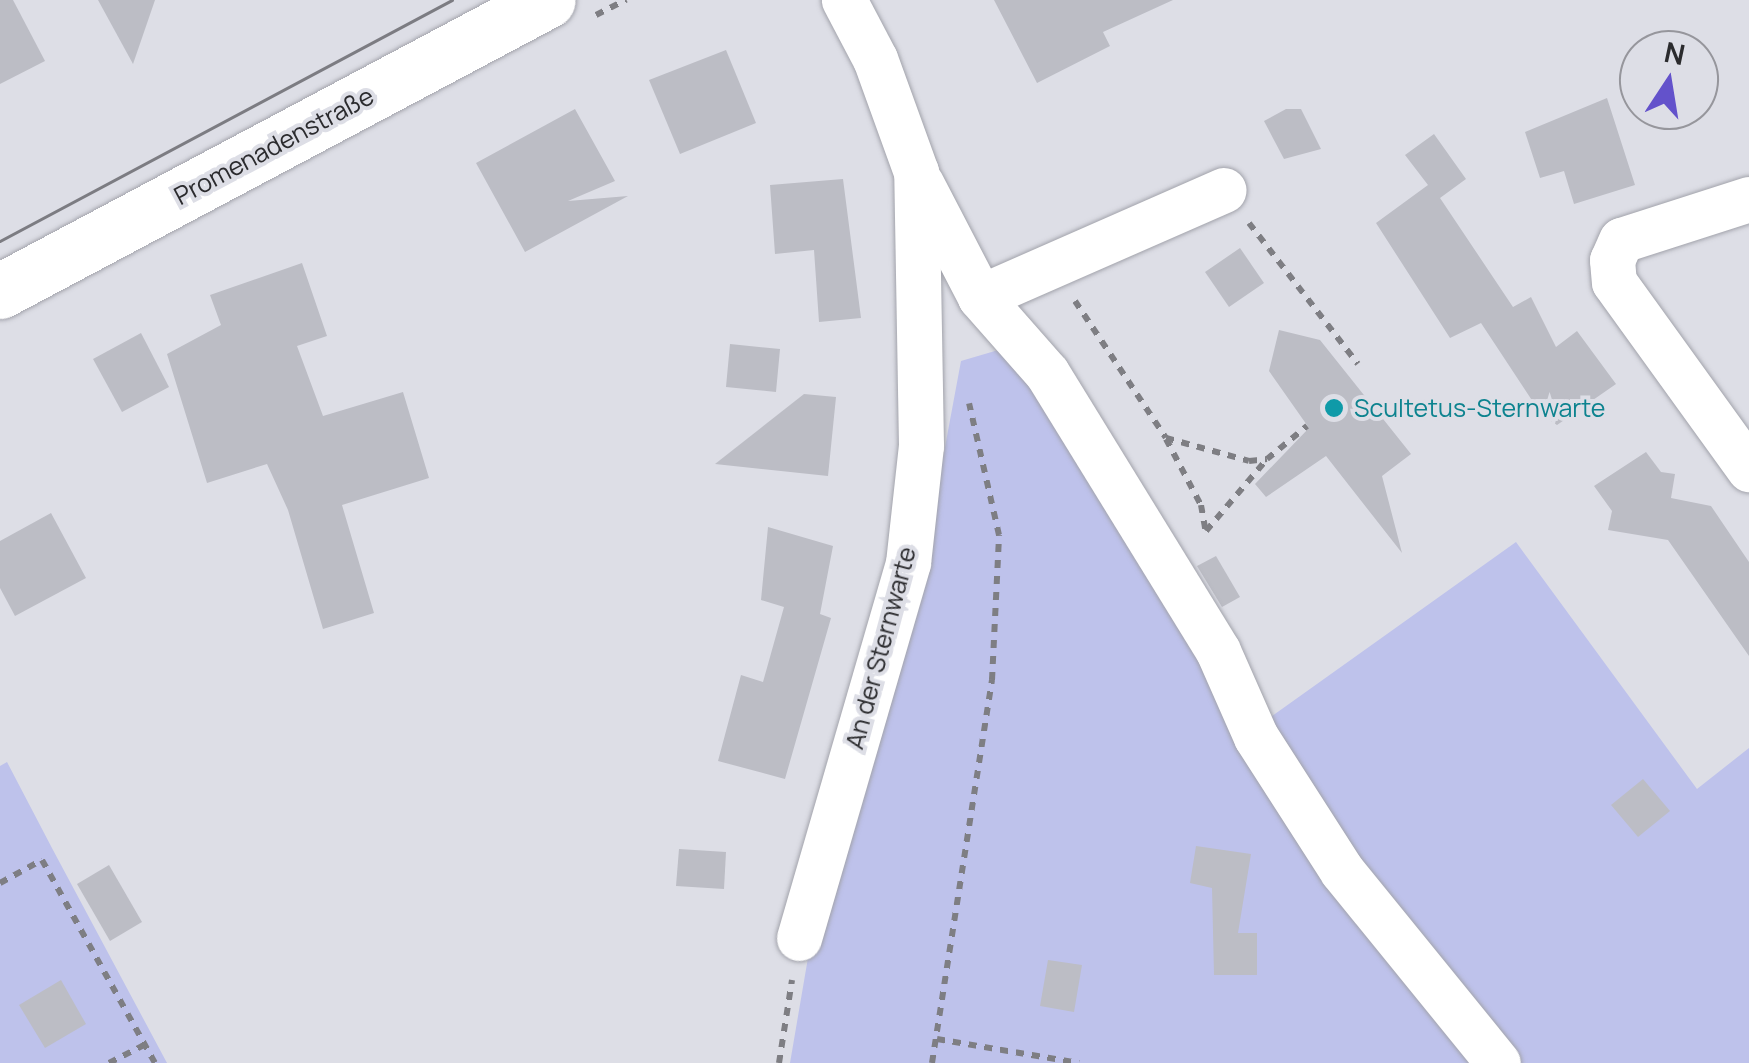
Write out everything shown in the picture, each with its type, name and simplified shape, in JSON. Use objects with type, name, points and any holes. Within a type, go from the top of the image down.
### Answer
[{"type":"main road","name":"Promenadenstraße","points":[[0,291],[548,0]]},
{"type":"street","name":"An der Sternwarte","points":[[844,0],[875,59],[916,172],[980,297],[1047,373],[1218,652],[1256,737],[1342,871],[1498,1063]]},
{"type":"street","name":"An der Sternwarte","points":[[799,938],[908,563],[921,446],[916,172]]},
{"type":"street","points":[[980,297],[1224,190]]},
{"type":"street","points":[[1749,200],[1622,240],[1612,260],[1614,282],[1749,469]]},
{"type":"path","points":[[1224,190],[1358,364]]},
{"type":"path","points":[[1053,266],[1166,438],[1201,505],[1206,531],[1204,547]]},
{"type":"path","points":[[932,1063],[992,680],[1000,534],[964,382]]},
{"type":"path","points":[[1206,531],[1267,459],[1307,426]]},
{"type":"path","points":[[1166,438],[1249,461],[1267,459]]},
{"type":"path","points":[[0,883],[42,860],[155,1063]]},
{"type":"path","points":[[779,1063],[799,938]]},
{"type":"path","points":[[937,1039],[1079,1063]]},
{"type":"path","points":[[110,1063],[146,1044]]},
{"type":"shaded area","points":[[1012,346],[1247,734],[1516,542],[1697,789],[1749,748],[1749,1063],[790,1063],[810,946],[932,517],[961,361]]},
{"type":"shaded area","points":[[7,762],[167,1063],[0,1063],[0,766]]},
{"type":"building","points":[[0,0],[13,0],[45,61],[0,84]]},
{"type":"building","points":[[98,0],[155,0],[133,64]]},
{"type":"building","points":[[994,0],[1173,0],[1103,32],[1110,46],[1037,83]]},
{"type":"building","points":[[726,50],[756,123],[680,154],[649,80]]},
{"type":"building","points":[[1607,98],[1635,185],[1574,204],[1564,171],[1540,178],[1525,132]]},
{"type":"building","points":[[575,109],[615,181],[568,201],[628,196],[525,252],[476,163]]},
{"type":"building","points":[[1286,109],[1301,109],[1321,149],[1284,159],[1264,121]]},
{"type":"building","points":[[1434,134],[1466,179],[1440,198],[1513,307],[1531,297],[1556,347],[1577,331],[1616,384],[1557,425],[1541,414],[1481,323],[1450,338],[1376,223],[1428,185],[1405,155]]},
{"type":"building","points":[[843,179],[861,318],[819,322],[814,250],[775,254],[770,185]]},
{"type":"building","points":[[1240,248],[1264,283],[1229,307],[1205,272]]},
{"type":"building","points":[[302,263],[327,336],[297,346],[323,416],[403,392],[429,478],[342,505],[374,613],[323,629],[288,510],[267,464],[207,483],[167,354],[221,325],[210,295]]},
{"type":"building","name":"Scultetus-Sternwarte","points":[[1279,330],[1320,340],[1411,454],[1382,476],[1402,553],[1326,456],[1266,497],[1255,484],[1309,428],[1269,371]]},
{"type":"building","points":[[141,333],[169,387],[122,412],[93,359]]},
{"type":"building","points":[[730,344],[780,349],[776,392],[726,387]]},
{"type":"building","points":[[804,394],[836,397],[828,476],[715,464]]},
{"type":"building","points":[[1646,452],[1661,472],[1675,474],[1671,498],[1711,506],[1749,562],[1749,656],[1668,540],[1608,530],[1612,511],[1594,486]]},
{"type":"building","points":[[51,513],[86,578],[15,616],[0,588],[0,541]]},
{"type":"building","points":[[768,527],[833,546],[820,614],[831,618],[785,779],[718,761],[741,675],[763,682],[784,607],[761,600]]},
{"type":"building","points":[[1216,556],[1240,597],[1222,607],[1197,566]]},
{"type":"building","points":[[1643,779],[1670,811],[1638,837],[1611,805]]},
{"type":"building","points":[[1196,846],[1251,854],[1238,933],[1257,933],[1257,975],[1214,975],[1212,888],[1190,883]]},
{"type":"building","points":[[679,849],[726,852],[724,889],[676,886]]},
{"type":"building","points":[[109,865],[142,922],[110,941],[77,884]]},
{"type":"building","points":[[1048,960],[1082,965],[1074,1012],[1040,1006]]},
{"type":"building","points":[[61,980],[86,1024],[45,1048],[19,1005]]},
{"type":"tram line","points":[[0,241],[452,0]]},
{"type":"place","name":"Scultetus-Sternwarte","points":[[1334,408]]}]
